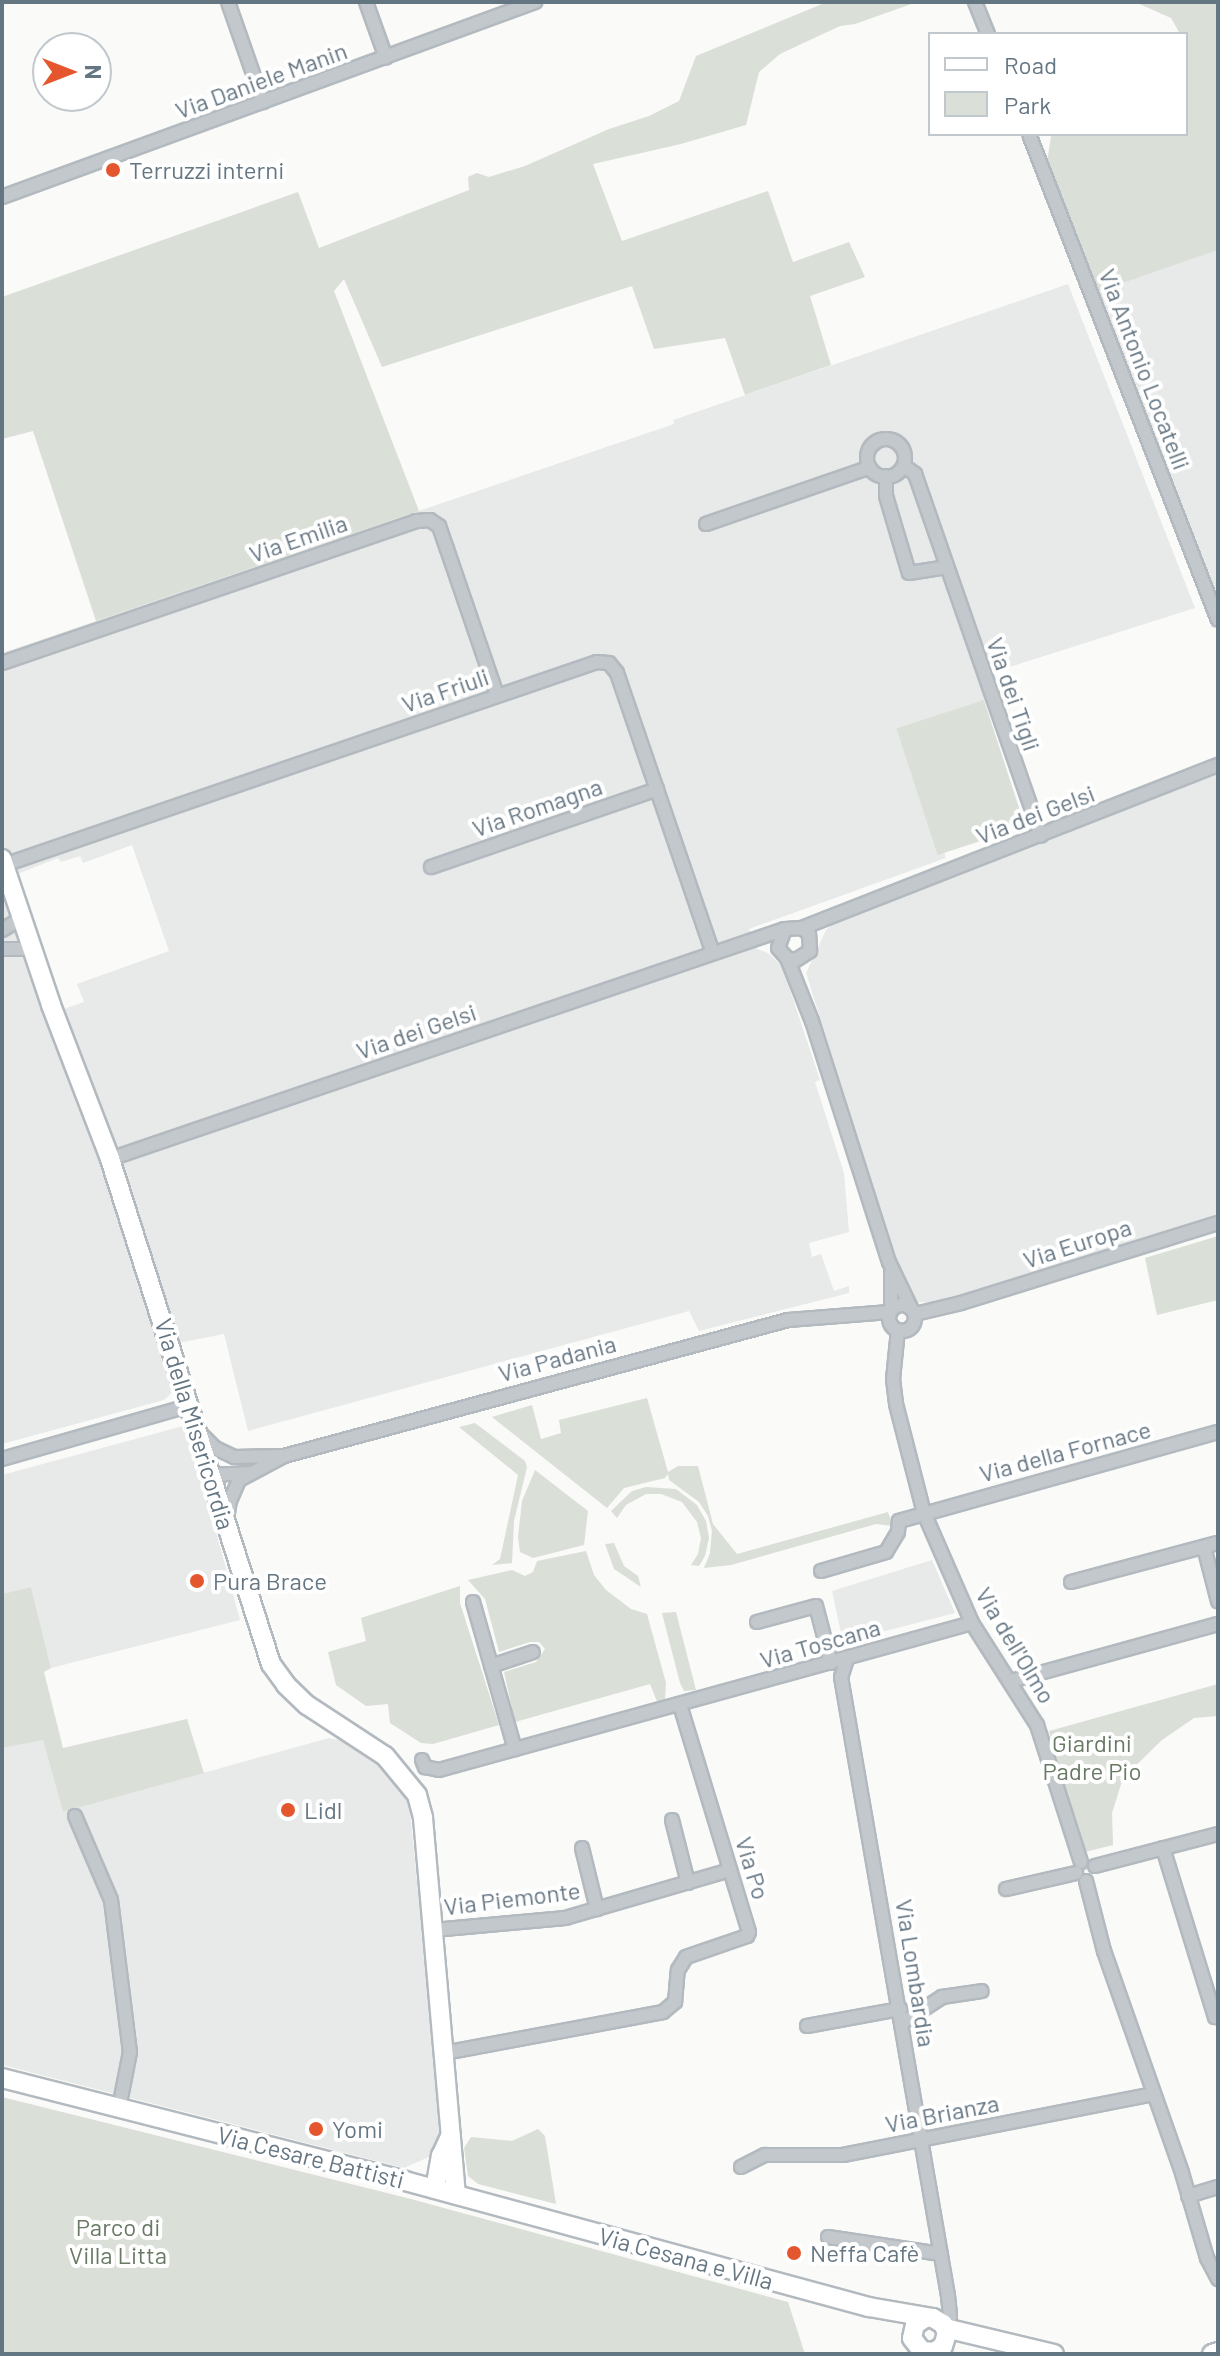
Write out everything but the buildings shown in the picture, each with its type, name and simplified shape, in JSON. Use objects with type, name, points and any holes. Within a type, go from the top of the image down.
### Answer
[{"type":"street","points":[[228,2],[263,102]]},
{"type":"street","points":[[366,2],[386,58]]},
{"type":"street","name":"Via Daniele Manin","points":[[2,197],[386,58],[508,7],[535,2]]},
{"type":"street","points":[[975,2],[987,32]]},
{"type":"street","name":"Via Antonio Locatelli","points":[[1030,136],[1218,620]]},
{"type":"street","name":"Via dei Tigli","points":[[868,468],[871,444],[879,438],[892,439],[902,446],[906,454],[904,466],[915,474],[1041,836]]},
{"type":"street","points":[[706,524],[868,468],[877,476],[886,476],[896,474],[904,466]]},
{"type":"street","points":[[886,476],[886,496],[909,573],[946,567]]},
{"type":"street","name":"Via Emilia","points":[[2,663],[416,521],[430,520],[439,526],[497,695]]},
{"type":"street","name":"Via Friuli","points":[[3,862],[597,662],[609,663],[617,673],[713,953]]},
{"type":"street","points":[[1212,767],[1218,758]]},
{"type":"street","name":"Via dei Gelsi","points":[[110,1159],[736,945],[785,929],[802,928],[1212,767]]},
{"type":"street","name":"Via Romagna","points":[[431,867],[657,789]]},
{"type":"street","name":"Via della Misericordia","points":[[3,862],[110,1159],[200,1433],[267,1652],[286,1685],[307,1705],[385,1756],[417,1795],[433,1930],[456,2195]]},
{"type":"street","points":[[812,1021],[803,974],[805,956],[834,914]]},
{"type":"street","points":[[2,930],[22,918]]},
{"type":"street","points":[[802,928],[811,944]]},
{"type":"street","points":[[785,929],[782,953],[812,1021],[889,1262],[913,1318],[894,1359]]},
{"type":"street","points":[[736,945],[805,956]]},
{"type":"street","points":[[2,949],[33,949]]},
{"type":"street","name":"Via Europa","points":[[913,1318],[1218,1223]]},
{"type":"street","points":[[889,1262],[890,1311]]},
{"type":"street","name":"Via Padania","points":[[227,1523],[230,1501],[239,1480],[284,1456],[788,1320],[890,1311],[903,1304],[913,1318]]},
{"type":"street","name":"Via dell'Olmo","points":[[890,1311],[895,1329],[896,1404],[924,1513],[972,1623],[1037,1725],[1104,1951],[1207,2258],[1218,2279]]},
{"type":"street","name":"Via Padania","points":[[845,1316],[895,1329]]},
{"type":"street","points":[[895,1329],[913,1318]]},
{"type":"street","points":[[2,1459],[191,1405]]},
{"type":"street","name":"Via della Fornace","points":[[924,1513],[1218,1432]]},
{"type":"street","name":"Via Padania","points":[[200,1433],[215,1448],[234,1457],[284,1456]]},
{"type":"street","name":"Via Padania","points":[[212,1475],[244,1457]]},
{"type":"street","name":"Via Padania","points":[[212,1475],[251,1473]]},
{"type":"street","points":[[821,1571],[886,1552],[898,1532],[899,1521],[924,1513]]},
{"type":"street","points":[[1071,1582],[1218,1543]]},
{"type":"street","points":[[1204,1547],[1218,1601]]},
{"type":"street","points":[[473,1602],[515,1749]]},
{"type":"street","points":[[757,1622],[816,1606],[831,1663]]},
{"type":"street","name":"Via Toscana","points":[[422,1760],[425,1767],[439,1770],[972,1623]]},
{"type":"street","points":[[1011,1681],[1218,1624]]},
{"type":"street","points":[[491,1666],[533,1652]]},
{"type":"street","name":"Via Lombardia","points":[[847,1659],[841,1667],[841,1677],[948,2296],[950,2316],[930,2339]]},
{"type":"street","name":"Via Po","points":[[444,2053],[671,2009],[677,1995],[678,1970],[686,1957],[747,1936],[680,1705]]},
{"type":"street","points":[[75,1816],[111,1900],[130,2052],[119,2108]]},
{"type":"street","points":[[672,1820],[688,1883]]},
{"type":"street","points":[[1006,1889],[1081,1872],[1087,1860],[1095,1866],[1218,1834]]},
{"type":"street","name":"Via Piemonte","points":[[582,1848],[597,1909]]},
{"type":"street","points":[[1163,1848],[1215,2017],[1218,2017]]},
{"type":"street","name":"Via Piemonte","points":[[433,1930],[565,1918],[730,1870]]},
{"type":"street","points":[[902,2023],[942,1997],[982,1991]]},
{"type":"street","points":[[807,2026],[900,2009]]},
{"type":"street","name":"Via Cesare Battisti","points":[[2,2078],[503,2207]]},
{"type":"street","name":"Via Brianza","points":[[741,2167],[765,2155],[843,2155],[1153,2094]]},
{"type":"street","points":[[435,2189],[441,2156],[452,2132]]},
{"type":"street","points":[[405,2181],[441,2156]]},
{"type":"street","points":[[1188,2196],[1218,2187]]},
{"type":"street","name":"Via Cesana e Villa","points":[[503,2207],[869,2307],[930,2339],[981,2337],[1032,2352],[1054,2354]]},
{"type":"street","points":[[828,2237],[941,2254]]},
{"type":"street","points":[[1212,2354],[1218,2352]]},
{"type":"shaded area","points":[[1218,250],[1218,588],[1213,590],[1097,292]]},
{"type":"shaded area","points":[[1068,284],[1195,608],[994,672],[1000,695],[897,730],[946,858],[749,929],[757,949],[768,953],[782,966],[820,1080],[815,1082],[844,1173],[849,1232],[809,1243],[812,1257],[821,1254],[834,1291],[849,1286],[849,1293],[699,1331],[689,1311],[248,1431],[224,1334],[178,1343],[61,1010],[84,1002],[77,984],[169,951],[132,845],[83,863],[80,856],[61,862],[58,858],[12,876],[2,849],[2,653],[674,424],[673,420]]},
{"type":"shaded area","points":[[1218,772],[1218,1216],[941,1303],[917,1302],[903,1284],[806,973],[826,930],[840,916]]},
{"type":"shaded area","points":[[2,888],[178,1380],[176,1389],[164,1400],[2,1444]]},
{"type":"shaded area","points":[[187,1425],[240,1620],[51,1668],[31,1587],[2,1594],[2,1475]]},
{"type":"shaded area","points":[[932,1560],[955,1613],[843,1642],[832,1591]]},
{"type":"shaded area","points":[[329,1738],[344,1741],[391,1773],[409,1802],[441,2119],[438,2141],[431,2156],[404,2168],[2,2065],[2,1748],[43,1739],[63,1812]]},
{"type":"green space","points":[[827,2],[917,2],[855,24],[840,26],[780,54],[759,72],[746,125],[593,164],[622,241],[768,191],[793,262],[849,242],[865,277],[810,296],[831,365],[745,395],[725,338],[654,349],[632,286],[382,367],[344,279],[334,291],[419,511],[96,621],[33,431],[2,439],[2,297],[298,192],[319,248],[469,190],[468,177],[477,173],[489,177],[525,166],[609,129],[649,116],[679,101],[696,56]]},
{"type":"green space","points":[[1135,2],[1218,2],[1218,250],[1097,292],[1086,273],[1047,162],[1051,136],[1188,136],[1188,32],[1179,32],[1171,18]]},
{"type":"green space","points":[[984,700],[1025,826],[938,855],[897,728]]},
{"type":"green space","points":[[1218,1236],[1218,1300],[1157,1315],[1145,1258]]},
{"type":"green space","points":[[647,1398],[668,1472],[678,1466],[698,1466],[713,1524],[737,1554],[888,1512],[893,1526],[876,1524],[731,1565],[704,1568],[710,1553],[712,1531],[708,1516],[699,1502],[669,1480],[668,1474],[665,1478],[624,1488],[607,1508],[492,1417],[532,1405],[541,1439],[561,1433],[559,1420]]},
{"type":"green space","points":[[475,1423],[525,1461],[527,1467],[514,1521],[512,1563],[492,1565],[500,1559],[518,1475],[459,1427]]},
{"type":"green space","points":[[535,1470],[588,1511],[584,1545],[533,1558],[520,1552],[518,1537],[522,1501]]},
{"type":"green space","points":[[646,1487],[676,1489],[697,1505],[706,1521],[709,1538],[699,1566],[691,1565],[698,1554],[701,1538],[697,1522],[682,1502],[661,1494],[646,1494],[626,1505],[617,1518],[611,1511],[632,1491]]},
{"type":"green space","points":[[614,1543],[624,1566],[638,1576],[641,1587],[614,1569],[605,1544]]},
{"type":"green space","points":[[586,1551],[594,1575],[606,1590],[631,1609],[647,1614],[666,1683],[665,1699],[658,1704],[650,1684],[515,1722],[504,1672],[536,1662],[545,1649],[539,1642],[530,1642],[499,1652],[485,1599],[468,1580],[512,1570],[525,1576],[533,1572],[537,1561]]},
{"type":"green space","points":[[460,1586],[460,1603],[499,1725],[433,1744],[421,1743],[390,1723],[388,1704],[366,1706],[336,1685],[328,1652],[366,1641],[361,1618]]},
{"type":"green space","points":[[31,1587],[51,1668],[44,1672],[63,1748],[187,1719],[204,1773],[63,1812],[43,1740],[2,1748],[2,1594]]},
{"type":"green space","points":[[676,1612],[696,1690],[684,1691],[680,1683],[662,1613]]},
{"type":"green space","name":"Giardini Padre Pio","points":[[1218,1684],[1218,1716],[1194,1718],[1162,1740],[1123,1778],[1112,1813],[1113,1845],[1081,1853],[1049,1731]]},
{"type":"green space","name":"Parco di Villa Litta","points":[[2,2097],[411,2199],[788,2302],[805,2354],[2,2354]]},
{"type":"green space","points":[[538,2129],[545,2136],[556,2204],[478,2184],[468,2176],[464,2148],[471,2137],[512,2141]]},
{"type":"place","name":"Terruzzi interni","points":[[113,170]]},
{"type":"place","name":"Pura Brace","points":[[197,1581]]},
{"type":"place","name":"Lidl","points":[[288,1810]]},
{"type":"place","name":"Yomi","points":[[316,2129]]},
{"type":"place","name":"Neffa Cafè","points":[[794,2253]]}]
